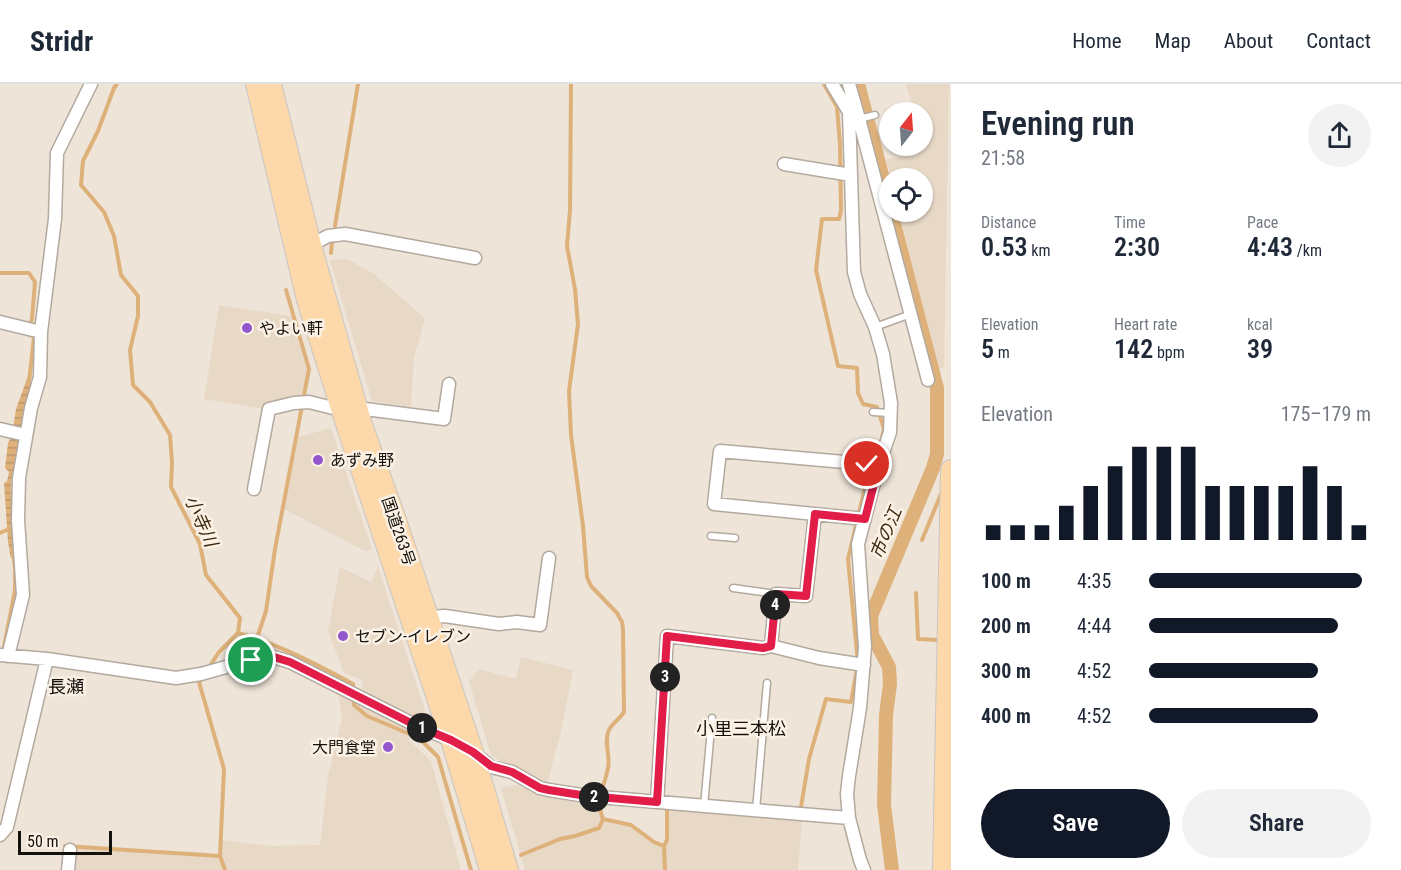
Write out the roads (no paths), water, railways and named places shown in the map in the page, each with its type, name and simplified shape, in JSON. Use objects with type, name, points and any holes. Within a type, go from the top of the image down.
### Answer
[{"type":"highway","name":"国道263号","points":[[256,84],[308,300],[349,409],[490,870]]},
{"type":"highway","name":"国道263号","points":[[271,84],[349,409],[362,425],[395,517],[473,752],[508,870]]},
{"type":"highway","points":[[943,870],[948,770],[951,470]]},
{"type":"street","points":[[91,84],[57,153],[55,219],[33,330],[40,377],[31,408],[19,478],[18,519],[23,595],[4,656],[47,659],[176,678],[201,674],[251,660],[274,657],[290,662],[415,725],[451,740],[473,752],[491,766],[512,772],[540,788],[605,798],[849,818]]},
{"type":"street","points":[[832,84],[855,120],[844,174],[854,272],[860,294],[884,354],[891,403],[888,413],[890,432],[873,466],[865,519],[858,544],[865,647],[859,664],[860,708],[847,794],[849,818],[864,870]]},
{"type":"street","points":[[849,84],[855,120],[928,380]]},
{"type":"street","points":[[784,164],[844,174]]},
{"type":"street","points":[[311,245],[328,236],[345,234],[475,258]]},
{"type":"street","points":[[0,322],[33,330]]},
{"type":"street","points":[[254,489],[269,409],[309,402],[349,409],[444,419],[449,384]]},
{"type":"street","points":[[4,430],[26,435]]},
{"type":"street","points":[[865,519],[714,504],[720,451],[873,466]]},
{"type":"street","points":[[771,646],[776,594],[806,596],[815,514]]},
{"type":"street","points":[[428,617],[445,616],[499,624],[517,622],[540,625],[549,558]]},
{"type":"street","points":[[657,802],[667,636],[763,648],[771,646],[819,658],[859,664]]},
{"type":"street","points":[[0,835],[7,826],[47,659]]},
{"type":"street","points":[[68,870],[70,850]]},
{"type":"lane","points":[[855,120],[875,115]]},
{"type":"lane","points":[[875,327],[910,314]]},
{"type":"lane","points":[[873,412],[888,413]]},
{"type":"lane","points":[[711,536],[735,538]]},
{"type":"lane","points":[[733,588],[776,594]]},
{"type":"lane","points":[[756,810],[767,683]]},
{"type":"lane","points":[[704,806],[712,718]]},
{"type":"waterway","name":"小寺川","points":[[117,84],[83,161],[81,185],[104,212],[114,236],[121,275],[138,296],[138,316],[130,350],[133,385],[150,402],[170,435],[171,487],[200,544],[206,575],[240,618],[238,633],[219,652],[208,669]]},
{"type":"waterway","points":[[335,226],[358,84]]},
{"type":"waterway","points":[[571,84],[570,210],[567,246],[575,289],[578,324],[569,391],[571,435],[587,577],[591,586],[617,613],[623,629],[624,712],[607,735],[609,763],[599,804],[603,819],[631,825],[654,842],[664,846]]},
{"type":"waterway","points":[[824,84],[837,107],[841,211],[839,219],[822,219],[816,270],[838,366],[857,368],[858,393],[863,404],[877,407],[884,429],[880,446]]},
{"type":"waterway","name":"市の江","points":[[858,84],[880,168]]},
{"type":"waterway","name":"市の江","points":[[892,870],[884,805],[889,667],[872,635],[871,616],[937,454],[937,388],[894,222]]},
{"type":"waterway","points":[[331,253],[332,242]]},
{"type":"waterway","points":[[0,273],[29,273],[35,282],[32,319],[29,328]]},
{"type":"waterway","points":[[257,638],[266,611],[275,549],[309,369],[286,290]]},
{"type":"waterway","points":[[28,334],[34,337],[29,382]]},
{"type":"waterway","points":[[801,807],[809,759],[826,699],[851,702],[858,663],[848,559],[871,470]]},
{"type":"waterway","points":[[922,540],[941,494]]},
{"type":"waterway","points":[[0,533],[9,529]]},
{"type":"waterway","points":[[3,652],[15,590],[13,549]]},
{"type":"waterway","points":[[916,593],[918,639],[937,640]]},
{"type":"waterway","points":[[238,633],[282,649],[353,684],[354,705],[367,716],[419,738],[438,757],[471,870]]},
{"type":"waterway","name":"小寺川","points":[[202,678],[199,682],[224,769],[220,856],[225,870]]},
{"type":"waterway","points":[[665,870],[667,810]]},
{"type":"waterway","points":[[521,855],[560,839],[599,828],[603,819]]},
{"type":"waterway","points":[[65,851],[65,846],[220,856]]},
{"type":"place","name":"やよい軒","points":[[247,328]]},
{"type":"place","name":"あずみ野","points":[[318,460]]},
{"type":"place","name":"セブン-イレブン","points":[[343,636]]},
{"type":"place","name":"大門食堂","points":[[388,747]]},
{"type":"district","name":"長瀬","points":[[66,687]]},
{"type":"district","name":"小里三本松","points":[[741,729]]}]
